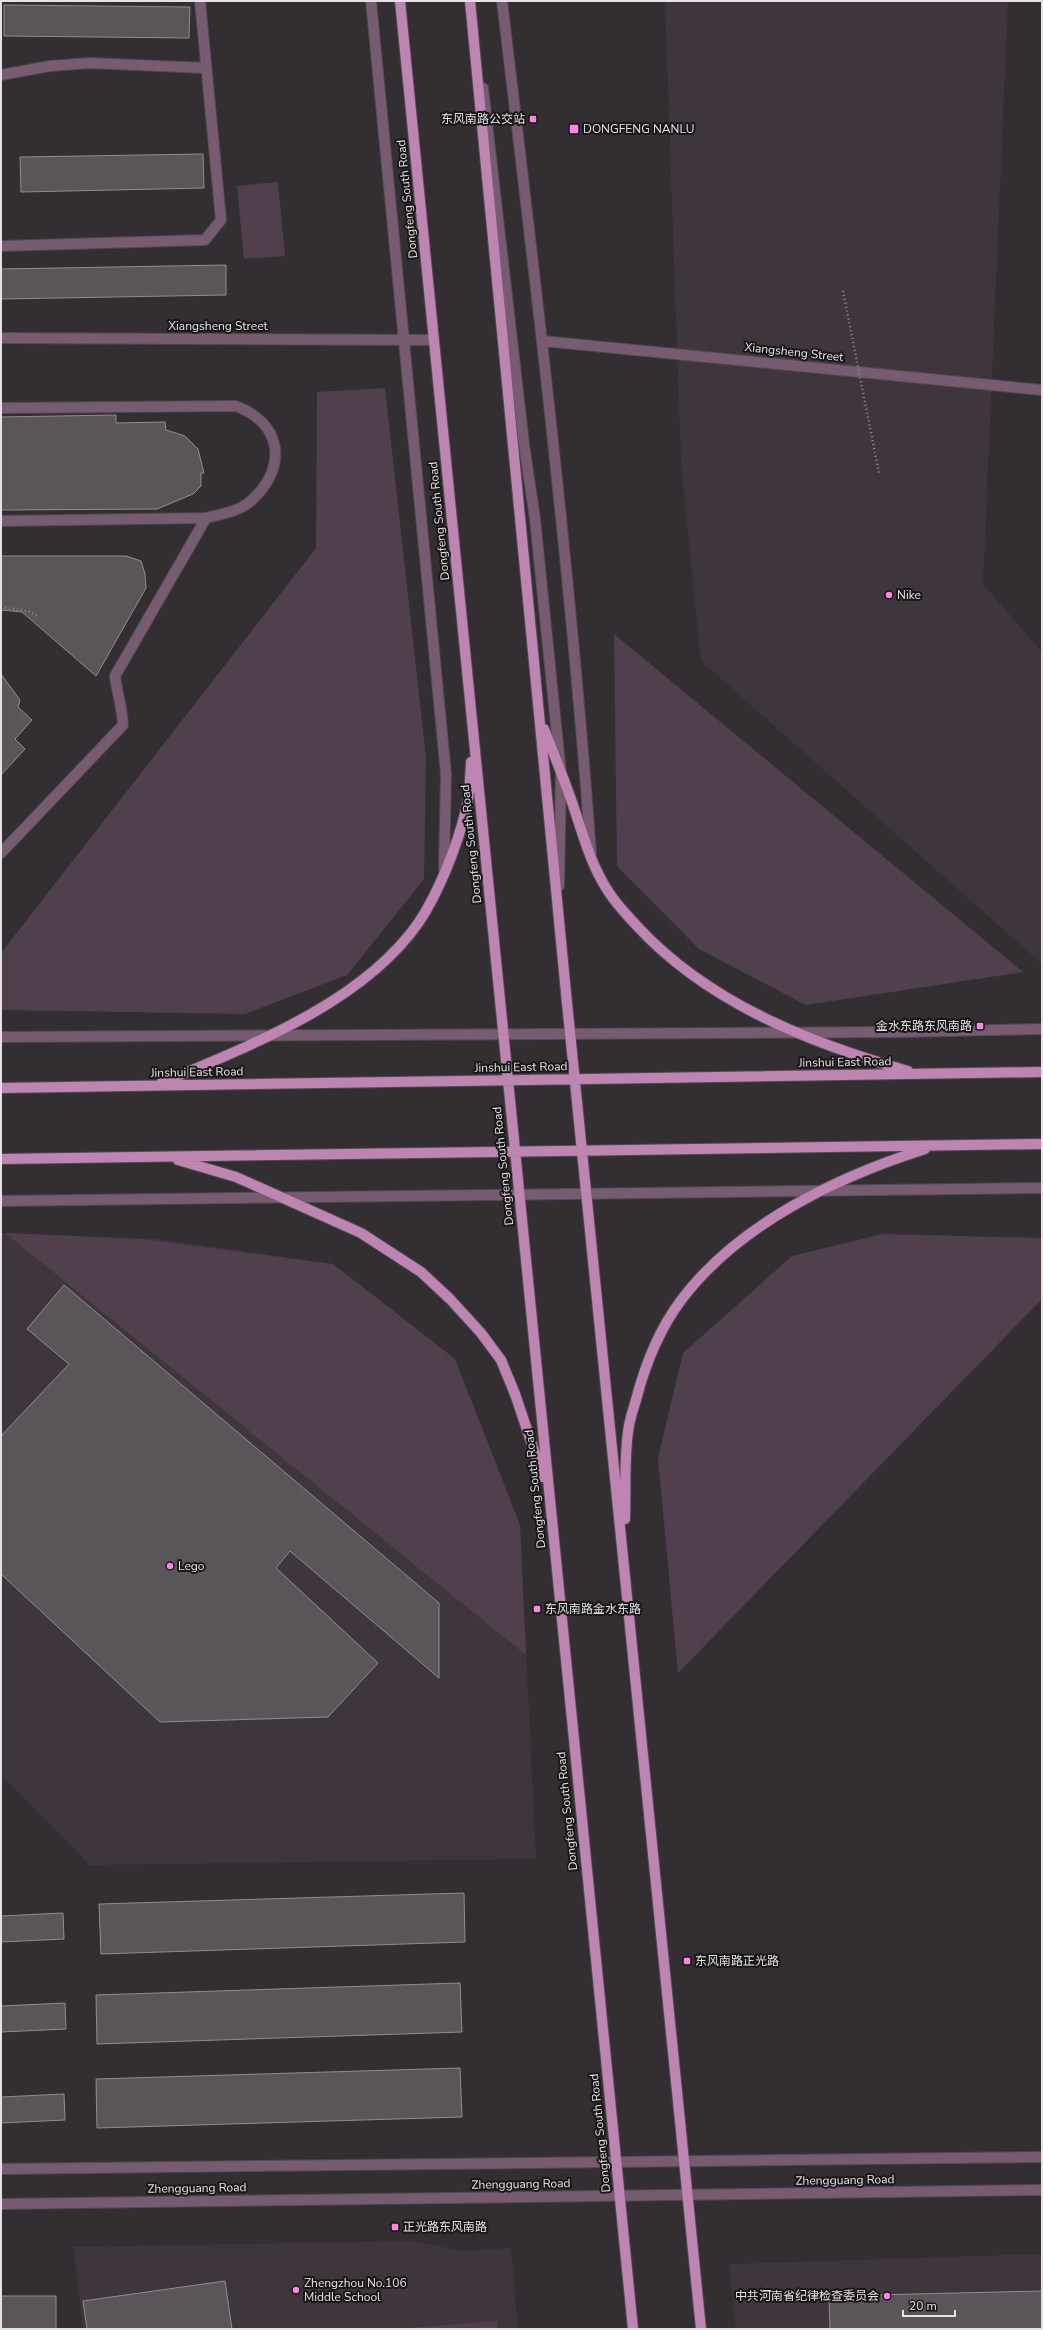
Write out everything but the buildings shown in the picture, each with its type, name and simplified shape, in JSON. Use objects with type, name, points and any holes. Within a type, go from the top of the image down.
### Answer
[{"type":"main road","name":"Dongfeng South Road","points":[[400,1],[548,1495],[633,2329]]},
{"type":"main road","points":[[472,1],[570,1034],[701,2329]]},
{"type":"main road","points":[[539,716],[591,859],[608,892],[624,912],[663,952],[683,970],[711,989],[743,1007],[867,1059],[918,1074]]},
{"type":"main road","points":[[156,1085],[302,1019],[348,992],[372,972],[400,945],[419,921],[444,869],[466,809],[474,742]]},
{"type":"main road","name":"Jinshui East Road","points":[[1,1088],[1042,1072]]},
{"type":"main road","points":[[1,1159],[1042,1144]]},
{"type":"main road","points":[[624,1557],[628,1432],[647,1362],[664,1327],[682,1299],[708,1269],[760,1226],[795,1204],[894,1159],[936,1146]]},
{"type":"main road","points":[[169,1157],[236,1177],[361,1232],[395,1254],[427,1278],[450,1299],[481,1332],[501,1360],[515,1394],[548,1495]]},
{"type":"street","points":[[1,246],[205,240],[221,220],[200,1]]},
{"type":"street","points":[[371,1],[446,774],[444,869]]},
{"type":"street","points":[[472,1],[524,444],[535,519],[561,774],[559,917]]},
{"type":"street","points":[[502,1],[543,341],[580,704],[591,859]]},
{"type":"street","points":[[1,75],[50,66],[90,63],[206,68]]},
{"type":"street","name":"Xiangsheng Street","points":[[1,338],[434,340]]},
{"type":"street","name":"Xiangsheng Street","points":[[543,341],[1042,390]]},
{"type":"street","points":[[1,408],[236,406],[251,411],[270,429],[277,459],[264,486],[254,499],[237,509],[206,518],[1,521]]},
{"type":"street","points":[[1,853],[123,724],[122,706],[117,692],[115,676],[206,518]]},
{"type":"street","points":[[1,1037],[802,1033],[1042,1029]]},
{"type":"street","points":[[1,1201],[518,1193],[1042,1188]]},
{"type":"street","name":"Zhengguang Road","points":[[1,2169],[1042,2157]]},
{"type":"street","name":"Zhengguang Road","points":[[1,2204],[1042,2190]]},
{"type":"path","points":[[843,291],[879,473]]},
{"type":"path","points":[[1,607],[30,612],[39,617]]},
{"type":"shaded area","points":[[665,1],[1008,1],[983,584],[1042,652],[1042,964],[701,661],[681,461]]},
{"type":"shaded area","points":[[278,182],[285,256],[244,259],[237,186]]},
{"type":"shaded area","points":[[385,388],[426,757],[424,879],[347,975],[245,1014],[1,1010],[1,953],[316,548],[317,392]]},
{"type":"shaded area","points":[[614,634],[1023,972],[806,1005],[699,949],[617,866]]},
{"type":"shaded area","points":[[1,1233],[157,1239],[333,1264],[455,1359],[520,1525],[536,1859],[90,1865],[1,1775]]},
{"type":"shaded area","points":[[5,1233],[141,1239],[333,1264],[455,1359],[520,1525],[526,1655]]},
{"type":"shaded area","points":[[883,1234],[1042,1238],[1042,1299],[678,1673],[658,1458],[683,1353],[792,1256]]},
{"type":"shaded area","name":"Zhengzhou No.106 Middle School","points":[[415,2241],[461,2251],[511,2248],[518,2329],[83,2329],[74,2247]]},
{"type":"shaded area","name":"中共河南省纪律检查委员会","points":[[1042,2254],[1042,2329],[736,2329],[729,2264]]},
{"type":"shaded area","points":[[497,2321],[498,2329],[395,2329]]},
{"type":"place","name":"东风南路公交站","points":[[533,119]]},
{"type":"place","name":"DONGFENG NANLU","points":[[574,129]]},
{"type":"place","name":"Nike","points":[[889,595]]},
{"type":"place","name":"金水东路东风南路","points":[[980,1026]]},
{"type":"place","name":"Lego","points":[[170,1566]]},
{"type":"place","name":"东风南路金水东路","points":[[537,1609]]},
{"type":"place","name":"东风南路正光路","points":[[687,1961]]},
{"type":"place","name":"正光路东风南路","points":[[395,2227]]},
{"type":"place","name":"Zhengzhou No.106 Middle School","points":[[296,2290]]},
{"type":"place","name":"中共河南省纪律检查委员会","points":[[887,2296]]}]
